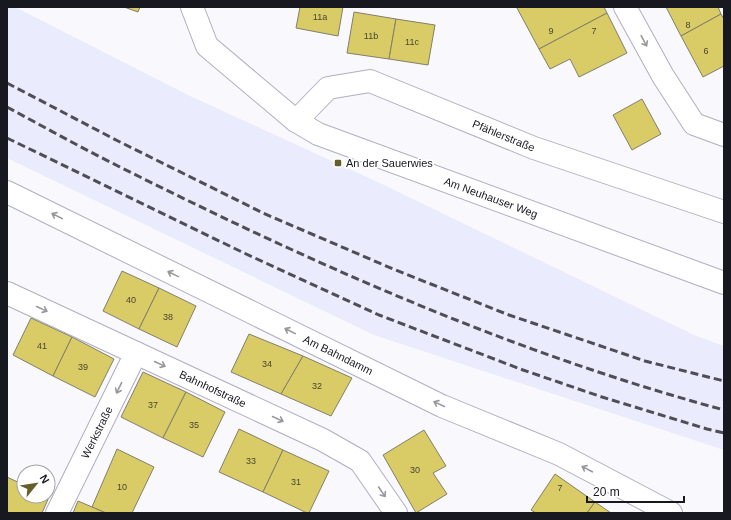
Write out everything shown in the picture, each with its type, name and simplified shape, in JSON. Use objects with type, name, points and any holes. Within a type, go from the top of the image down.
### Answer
[{"type":"street","name":"Am Neuhauser Weg","points":[[192,7],[208,46],[296,120],[318,134],[724,283]]},
{"type":"street","points":[[625,7],[663,76],[694,124],[724,135]]},
{"type":"street","name":"Pfählerstraße","points":[[296,120],[328,88],[370,81],[534,148],[724,212]]},
{"type":"street","name":"Am Bahndamm","points":[[7,192],[442,406],[559,454],[671,513]]},
{"type":"street","name":"Bahnhofstraße","points":[[7,293],[323,440],[360,461],[396,513]]},
{"type":"street","name":"Werkstraße","points":[[57,513],[136,353]]},
{"type":"shaded area","points":[[7,7],[15,7],[190,96],[384,185],[694,335],[724,346],[724,450],[374,335],[7,158]]},
{"type":"building","points":[[124,7],[140,7],[138,12]]},
{"type":"building","points":[[300,7],[343,7],[338,36],[296,28]]},
{"type":"building","points":[[604,7],[607,13],[539,49],[517,8]]},
{"type":"building","points":[[666,7],[718,7],[721,14],[681,36]]},
{"type":"building","points":[[354,12],[396,19],[389,59],[347,53]]},
{"type":"building","points":[[607,13],[627,53],[579,77],[570,59],[550,69],[539,49]]},
{"type":"building","points":[[721,14],[724,19],[724,66],[703,77],[681,36]]},
{"type":"building","points":[[396,19],[435,25],[428,65],[389,59]]},
{"type":"building","points":[[642,99],[661,134],[632,150],[613,115]]},
{"type":"building","points":[[122,271],[159,288],[139,329],[103,311]]},
{"type":"building","points":[[159,288],[196,306],[177,347],[139,329]]},
{"type":"building","points":[[31,318],[72,337],[53,376],[13,355]]},
{"type":"building","points":[[249,334],[303,356],[281,394],[231,372]]},
{"type":"building","points":[[72,337],[114,359],[95,397],[53,376]]},
{"type":"building","points":[[303,356],[352,378],[331,416],[281,394]]},
{"type":"building","points":[[143,372],[186,392],[163,438],[121,417]]},
{"type":"building","points":[[186,392],[225,412],[203,457],[163,438]]},
{"type":"building","points":[[239,429],[283,450],[263,492],[219,472]]},
{"type":"building","points":[[424,430],[446,466],[433,473],[447,494],[416,513],[383,455]]},
{"type":"building","points":[[117,449],[154,467],[132,513],[106,513],[92,507]]},
{"type":"building","points":[[283,450],[329,471],[309,513],[263,492]]},
{"type":"building","points":[[555,474],[595,502],[587,513],[536,513],[531,510]]},
{"type":"building","points":[[7,477],[16,481],[16,504],[46,504],[42,513],[7,513]]},
{"type":"building","points":[[78,501],[106,513],[73,513]]},
{"type":"building","points":[[595,502],[611,513],[587,513]]},
{"type":"railway","points":[[7,83],[118,141],[263,213],[393,269],[509,315],[645,361],[724,381]]},
{"type":"railway","points":[[7,107],[104,159],[191,202],[340,271],[415,303],[491,334],[568,362],[645,387],[724,410]]},
{"type":"railway","points":[[7,138],[244,253],[379,315],[523,370],[602,397],[724,433]]},
{"type":"place","name":"An der Sauerwies","points":[[338,163]]}]
